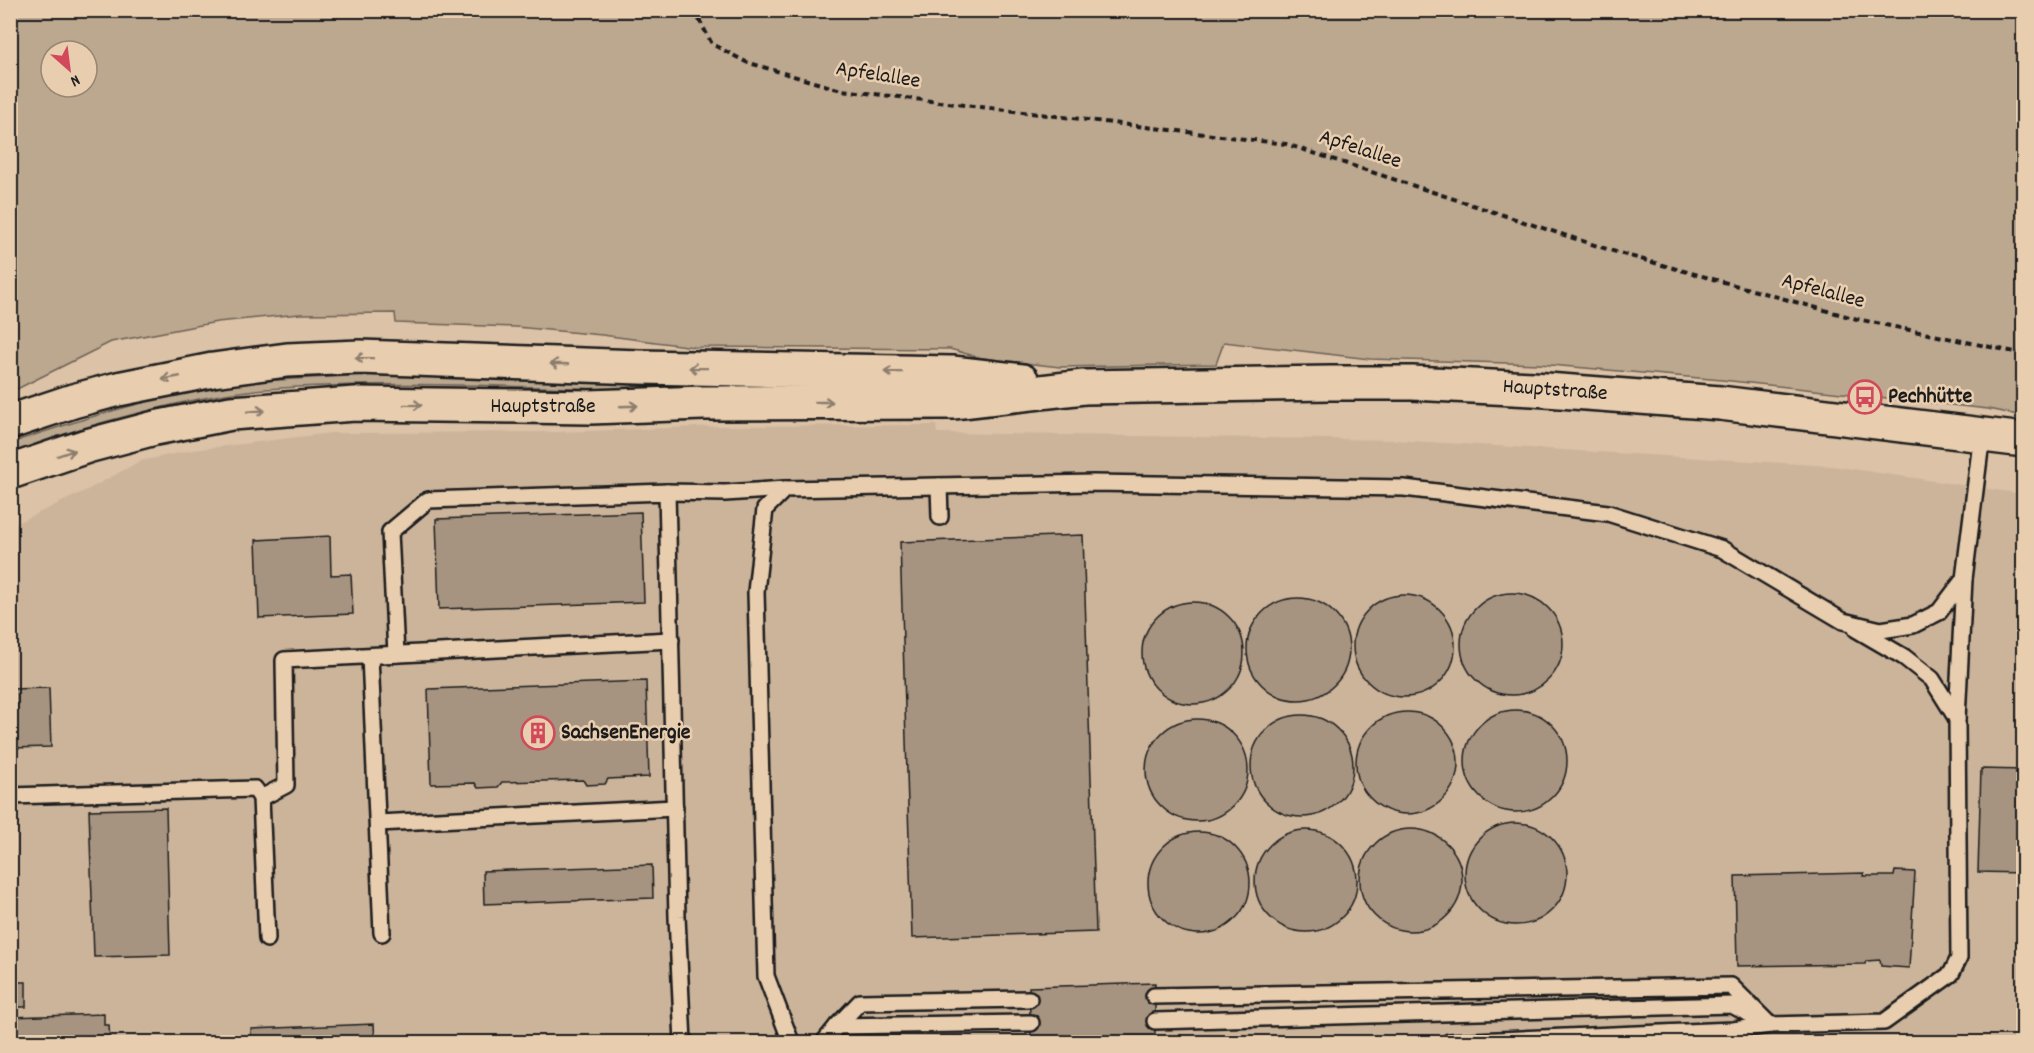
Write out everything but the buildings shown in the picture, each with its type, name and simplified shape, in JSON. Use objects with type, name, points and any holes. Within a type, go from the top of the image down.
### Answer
[{"type":"main road","name":"Hauptstraße","points":[[10,422],[72,401],[118,389],[213,370],[287,360],[360,357],[952,373],[1084,387]]},
{"type":"main road","name":"Hauptstraße","points":[[10,472],[87,446],[155,428],[231,413],[355,404],[590,407],[704,403],[953,402],[1084,387],[1412,383],[1533,389],[1720,403],[2024,440]]},
{"type":"lane","points":[[1449,1042],[1733,1030],[1770,1025],[1884,1022],[1951,974],[1959,958],[1960,933],[1957,719],[1964,579],[1982,434]]},
{"type":"lane","points":[[396,654],[390,532],[428,500],[667,492],[725,493],[785,489],[1092,483],[1404,488],[1608,513],[1722,549],[1904,657],[1932,679],[1957,719]]},
{"type":"lane","points":[[939,486],[940,517]]},
{"type":"lane","points":[[785,489],[765,509],[756,592],[766,976],[791,1042]]},
{"type":"lane","points":[[667,492],[683,1042]]},
{"type":"lane","points":[[1843,621],[1881,630],[1913,626],[1939,612],[1964,579]]},
{"type":"lane","points":[[261,798],[286,785],[284,660],[671,640]]},
{"type":"lane","points":[[370,656],[382,933]]},
{"type":"lane","points":[[10,796],[255,789],[261,798],[267,939]]},
{"type":"lane","points":[[378,823],[675,808]]},
{"type":"lane","points":[[1154,996],[1731,986],[1770,1025]]},
{"type":"lane","points":[[824,1042],[860,1002],[1029,999]]},
{"type":"lane","points":[[1155,1021],[1732,1005],[1770,1025]]},
{"type":"lane","points":[[837,1026],[1031,1023]]},
{"type":"path","name":"Apfelallee","points":[[694,10],[712,44],[746,62],[841,90],[1286,144],[1619,253],[1857,319],[2024,354]]},
{"type":"shaded area","points":[[11,10],[2023,11],[2023,416],[1988,409],[1722,380],[1539,364],[1370,359],[1224,342],[1216,364],[1060,367],[981,358],[950,349],[694,347],[516,327],[396,323],[395,313],[300,314],[217,322],[111,342],[11,392]]},
{"type":"shaded area","points":[[366,375],[940,384],[738,391],[432,385],[266,389],[210,397],[100,423],[11,454],[11,444],[22,439],[160,398],[207,388],[247,383]]},
{"type":"shaded area","points":[[936,425],[937,433],[1396,440],[1832,466],[2023,494],[2023,1042],[11,1042],[11,526],[89,489],[140,461],[193,450],[331,433],[561,432],[722,426]]},
{"type":"place","name":"Pechhütte","points":[[1865,397]]},
{"type":"place","name":"SachsenEnergie","points":[[538,733]]}]
